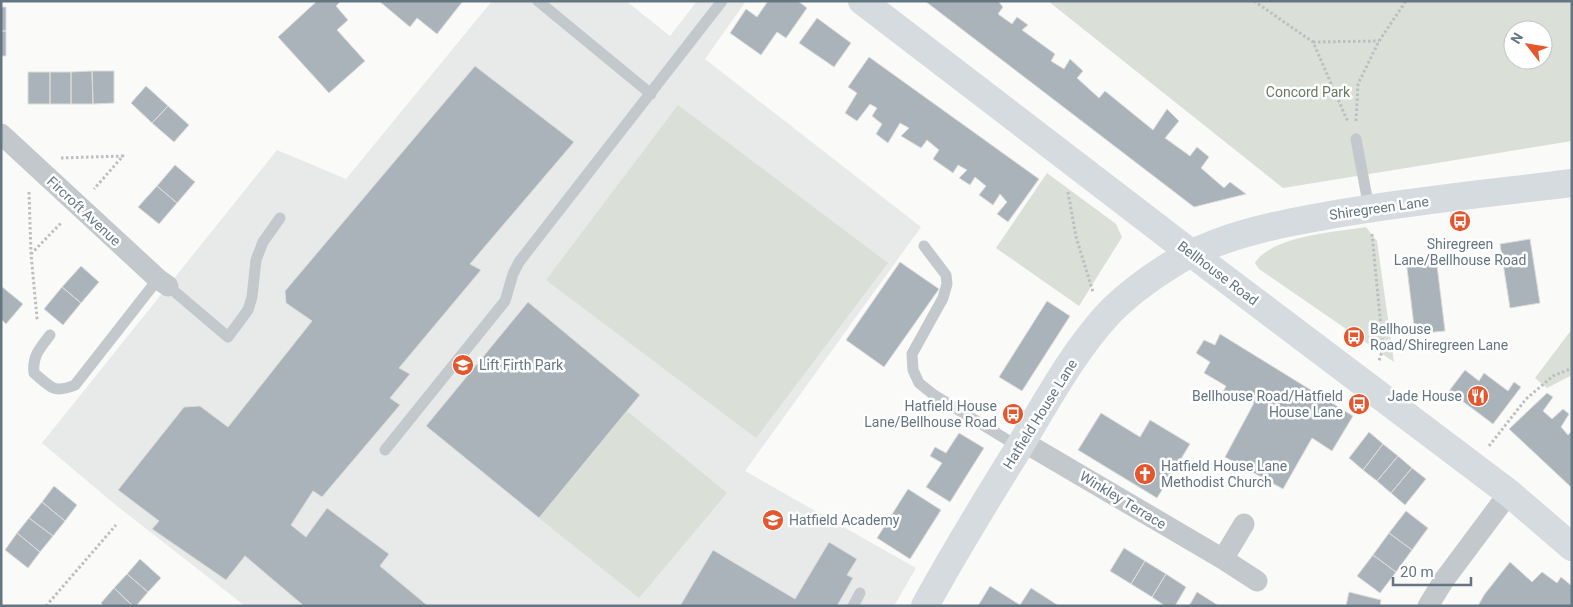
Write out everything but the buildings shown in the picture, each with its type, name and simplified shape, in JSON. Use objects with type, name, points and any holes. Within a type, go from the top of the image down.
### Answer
[{"type":"main road","name":"Bellhouse Road","points":[[862,1],[1509,493],[1572,547]]},
{"type":"main road","name":"Shiregreen Lane","points":[[1191,253],[1229,238],[1275,224],[1369,208],[1572,183]]},
{"type":"main road","name":"Hatfield House Lane","points":[[925,606],[956,550],[1061,378],[1102,322],[1139,286],[1191,253]]},
{"type":"street","name":"Fircroft Avenue","points":[[1,134],[163,283]]},
{"type":"street","name":"Winkley Terrace","points":[[1021,444],[1223,559],[1257,581]]},
{"type":"street","points":[[1428,606],[1444,580],[1509,493]]},
{"type":"street","points":[[1223,559],[1244,524]]},
{"type":"lane","points":[[538,1],[651,94]]},
{"type":"lane","points":[[385,450],[505,301],[513,274],[519,262],[722,1]]},
{"type":"lane","points":[[1356,139],[1369,208]]},
{"type":"lane","points":[[50,335],[32,362],[34,373],[50,387],[63,389],[75,384],[163,283],[228,337],[248,310],[252,297],[256,260],[263,242],[280,218]]},
{"type":"lane","points":[[924,246],[946,275],[947,284],[943,298],[912,354],[913,370],[919,383],[934,395],[1021,444]]},
{"type":"lane","points":[[853,606],[860,593]]},
{"type":"path","points":[[1254,1],[1314,42],[1356,139]]},
{"type":"path","points":[[1356,139],[1358,84],[1379,41],[1406,1]]},
{"type":"path","points":[[1314,42],[1379,41]]},
{"type":"path","points":[[1062,154],[1076,238],[1102,322]]},
{"type":"path","points":[[1369,208],[1383,348],[1370,388]]},
{"type":"path","points":[[31,254],[37,318],[50,335]]},
{"type":"path","points":[[1473,466],[1526,399],[1553,376],[1572,368]]},
{"type":"path","points":[[46,606],[116,525]]},
{"type":"shaded area","name":"Lift Firth Park","points":[[492,1],[626,1],[670,36],[697,1],[746,1],[705,59],[921,227],[745,471],[916,568],[894,606],[245,606],[117,506],[42,443],[277,150],[346,179]]},
{"type":"green space","name":"Concord Park","points":[[1048,1],[1572,1],[1572,141],[1283,188]]},
{"type":"green space","points":[[678,105],[888,263],[756,438],[546,280]]},
{"type":"green space","points":[[1047,173],[1116,224],[1122,237],[1079,306],[996,248]]},
{"type":"green space","points":[[1366,227],[1377,241],[1394,362],[1259,269],[1255,263],[1263,254],[1289,241],[1322,233]]},
{"type":"green space","points":[[1572,329],[1572,375],[1547,388],[1535,378]]},
{"type":"green space","points":[[627,411],[727,493],[639,598],[539,518]]},
{"type":"place","name":"Shiregreen Lane/Bellhouse Road","points":[[1460,221]]},
{"type":"place","name":"Bellhouse Road/Shiregreen Lane","points":[[1354,337]]},
{"type":"place","name":"Lift Firth Park","points":[[463,365]]},
{"type":"place","name":"Jade House","points":[[1478,396]]},
{"type":"place","name":"Bellhouse Road/Hatfield House Lane","points":[[1359,404]]},
{"type":"place","name":"Hatfield House Lane/Bellhouse Road","points":[[1013,414]]},
{"type":"place","name":"Hatfield House Lane Methodist Church","points":[[1145,474]]},
{"type":"place","name":"Hatfield Academy","points":[[773,520]]}]
